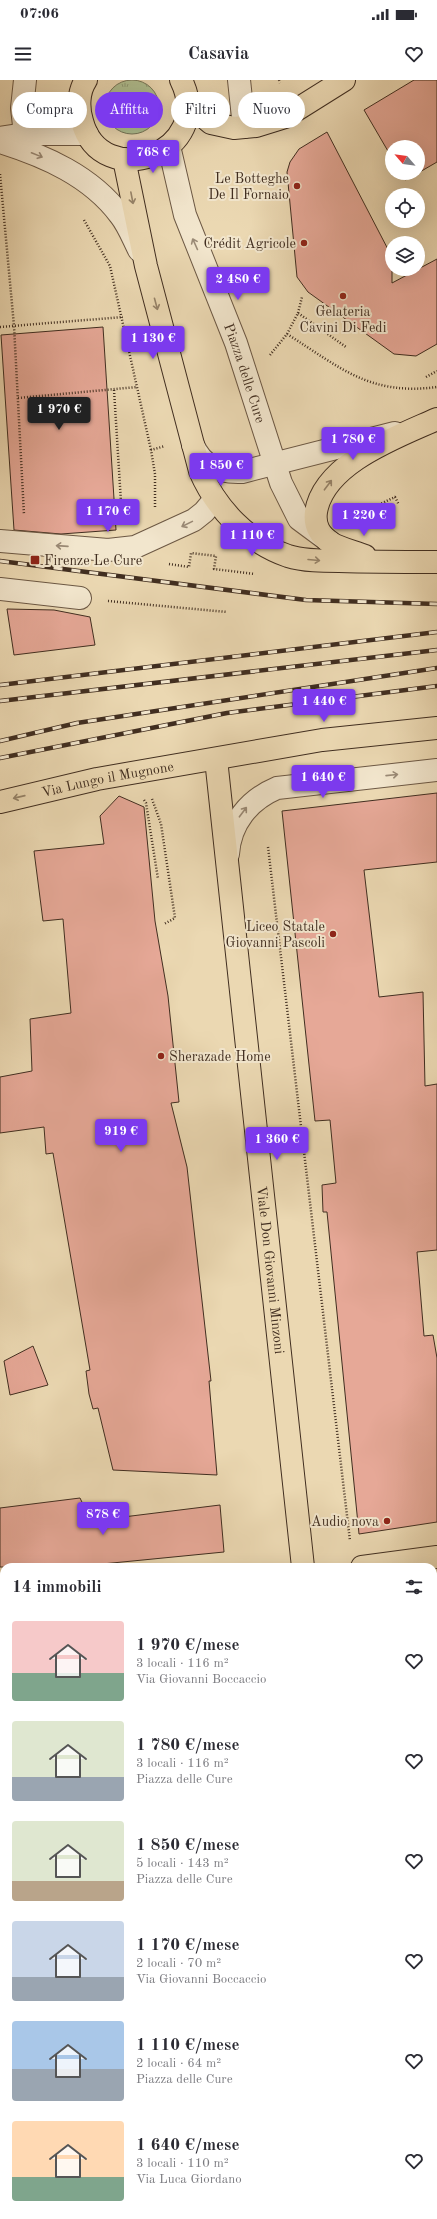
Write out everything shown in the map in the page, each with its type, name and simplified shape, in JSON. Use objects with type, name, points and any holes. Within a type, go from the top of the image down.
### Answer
[{"type":"main road","points":[[86,80],[79,103],[83,126],[87,134],[102,150],[124,159],[148,158],[169,146],[182,128]]},
{"type":"main road","points":[[181,80],[184,92]]},
{"type":"main road","points":[[305,105],[344,80]]},
{"type":"main road","name":"Piazza delle Cure","points":[[124,159],[146,266],[193,445],[200,471],[215,498],[243,530],[263,544],[289,556],[318,560],[384,563]]},
{"type":"main road","name":"Piazza delle Cure","points":[[384,563],[331,542],[320,532],[316,519],[319,501],[328,485],[341,469],[354,460],[430,422]]},
{"type":"main road","points":[[384,563],[437,562]]},
{"type":"main road","name":"Via Lungo il Mugnone","points":[[0,802],[97,779],[322,740],[437,728]]},
{"type":"main road","name":"Viale Don Giovanni Minzoni","points":[[216,759],[303,1563]]},
{"type":"main road","points":[[392,1563],[437,1557]]},
{"type":"street","points":[[25,80],[22,108],[25,134]]},
{"type":"street","points":[[239,80],[240,92]]},
{"type":"street","points":[[0,138],[25,134],[87,134]]},
{"type":"street","name":"Piazza delle Cure","points":[[0,142],[54,162],[103,196],[120,215],[128,228],[146,266]]},
{"type":"street","name":"Piazza delle Cure","points":[[169,146],[185,215],[236,343],[281,483],[299,519],[331,542]]},
{"type":"street","name":"Piazza delle Cure","points":[[193,445],[202,460],[216,469],[242,472],[430,422]]},
{"type":"street","points":[[0,541],[108,550],[135,547],[194,520],[204,512],[215,498]]},
{"type":"street","points":[[0,589],[80,598]]},
{"type":"street","points":[[227,861],[228,843],[238,819],[250,804],[265,793],[277,788],[437,770]]},
{"type":"path","points":[[6,172],[0,173],[14,326],[26,544]]},
{"type":"path","points":[[81,215],[110,266],[123,317],[155,474]]},
{"type":"path","points":[[302,297],[298,313],[287,334],[356,377],[374,384],[395,389],[437,387]]},
{"type":"path","points":[[298,313],[346,347]]},
{"type":"path","points":[[0,327],[123,317]]},
{"type":"path","points":[[426,377],[437,371]]},
{"type":"path","points":[[18,398],[137,387]]},
{"type":"path","points":[[114,390],[121,502],[131,521]]},
{"type":"path","points":[[151,450],[166,446]]},
{"type":"path","points":[[357,515],[394,497],[399,505]]},
{"type":"path","points":[[80,598],[227,612]]},
{"type":"path","points":[[142,798],[146,803],[158,879]]},
{"type":"path","points":[[157,810],[161,824],[175,918],[164,924]]},
{"type":"path","points":[[268,847],[350,1542]]},
{"type":"green space","points":[[127,80],[137,80],[147,84],[155,92],[109,92],[117,84]]},
{"type":"green space","points":[[115,128],[149,128],[137,134],[127,134]]},
{"type":"building","points":[[414,80],[437,80],[437,162],[425,169],[425,140],[385,140],[385,146],[364,110]]},
{"type":"building","points":[[327,132],[385,244],[385,276],[392,276],[392,283],[405,276],[425,276],[425,265],[437,259],[437,344],[416,356],[394,354],[308,292],[297,277],[287,172],[290,162],[299,149]]},
{"type":"building","points":[[103,327],[116,530],[61,534],[14,530],[1,335]]},
{"type":"building","points":[[7,609],[54,610],[90,617],[95,645],[14,655]]},
{"type":"building","points":[[437,793],[437,862],[364,870],[379,997],[423,992],[425,1086],[437,1084],[437,1250],[417,1252],[424,1336],[433,1335],[437,1358],[437,1522],[359,1534],[327,1212],[323,1212],[322,1185],[336,1183],[330,1120],[315,1121],[282,811]]},
{"type":"building","points":[[119,796],[144,807],[155,921],[168,996],[179,1102],[171,1103],[187,1167],[211,1381],[209,1381],[217,1475],[113,1470],[98,1408],[93,1409],[89,1394],[86,1371],[90,1370],[53,1153],[46,1154],[44,1127],[0,1133],[0,1077],[32,1071],[30,1019],[71,1013],[63,919],[43,921],[34,851],[104,844],[100,816]]},
{"type":"building","points":[[33,1346],[48,1385],[10,1395],[4,1361]]},
{"type":"building","points":[[80,1498],[91,1521],[220,1505],[224,1552],[112,1563],[0,1563],[0,1508]]},
{"type":"railway","points":[[0,561],[306,600],[437,604]]},
{"type":"railway","points":[[0,685],[437,632]]},
{"type":"railway","points":[[0,701],[437,650]]},
{"type":"railway","points":[[0,741],[77,723],[437,668]]},
{"type":"railway","points":[[0,758],[227,713],[437,686]]},
{"type":"place","name":"Le Botteghe De Il Fornaio","points":[[297,186]]},
{"type":"place","name":"Crédit Agricole","points":[[304,243]]},
{"type":"place","name":"Gelateria Cavini Di Fedi","points":[[343,296]]},
{"type":"place","name":"Firenze Le Cure","points":[[35,560]]},
{"type":"place","name":"Liceo Statale Giovanni Pascoli","points":[[333,934]]},
{"type":"place","name":"Sherazade Home","points":[[161,1056]]},
{"type":"place","name":"Audio nova","points":[[387,1521]]}]
